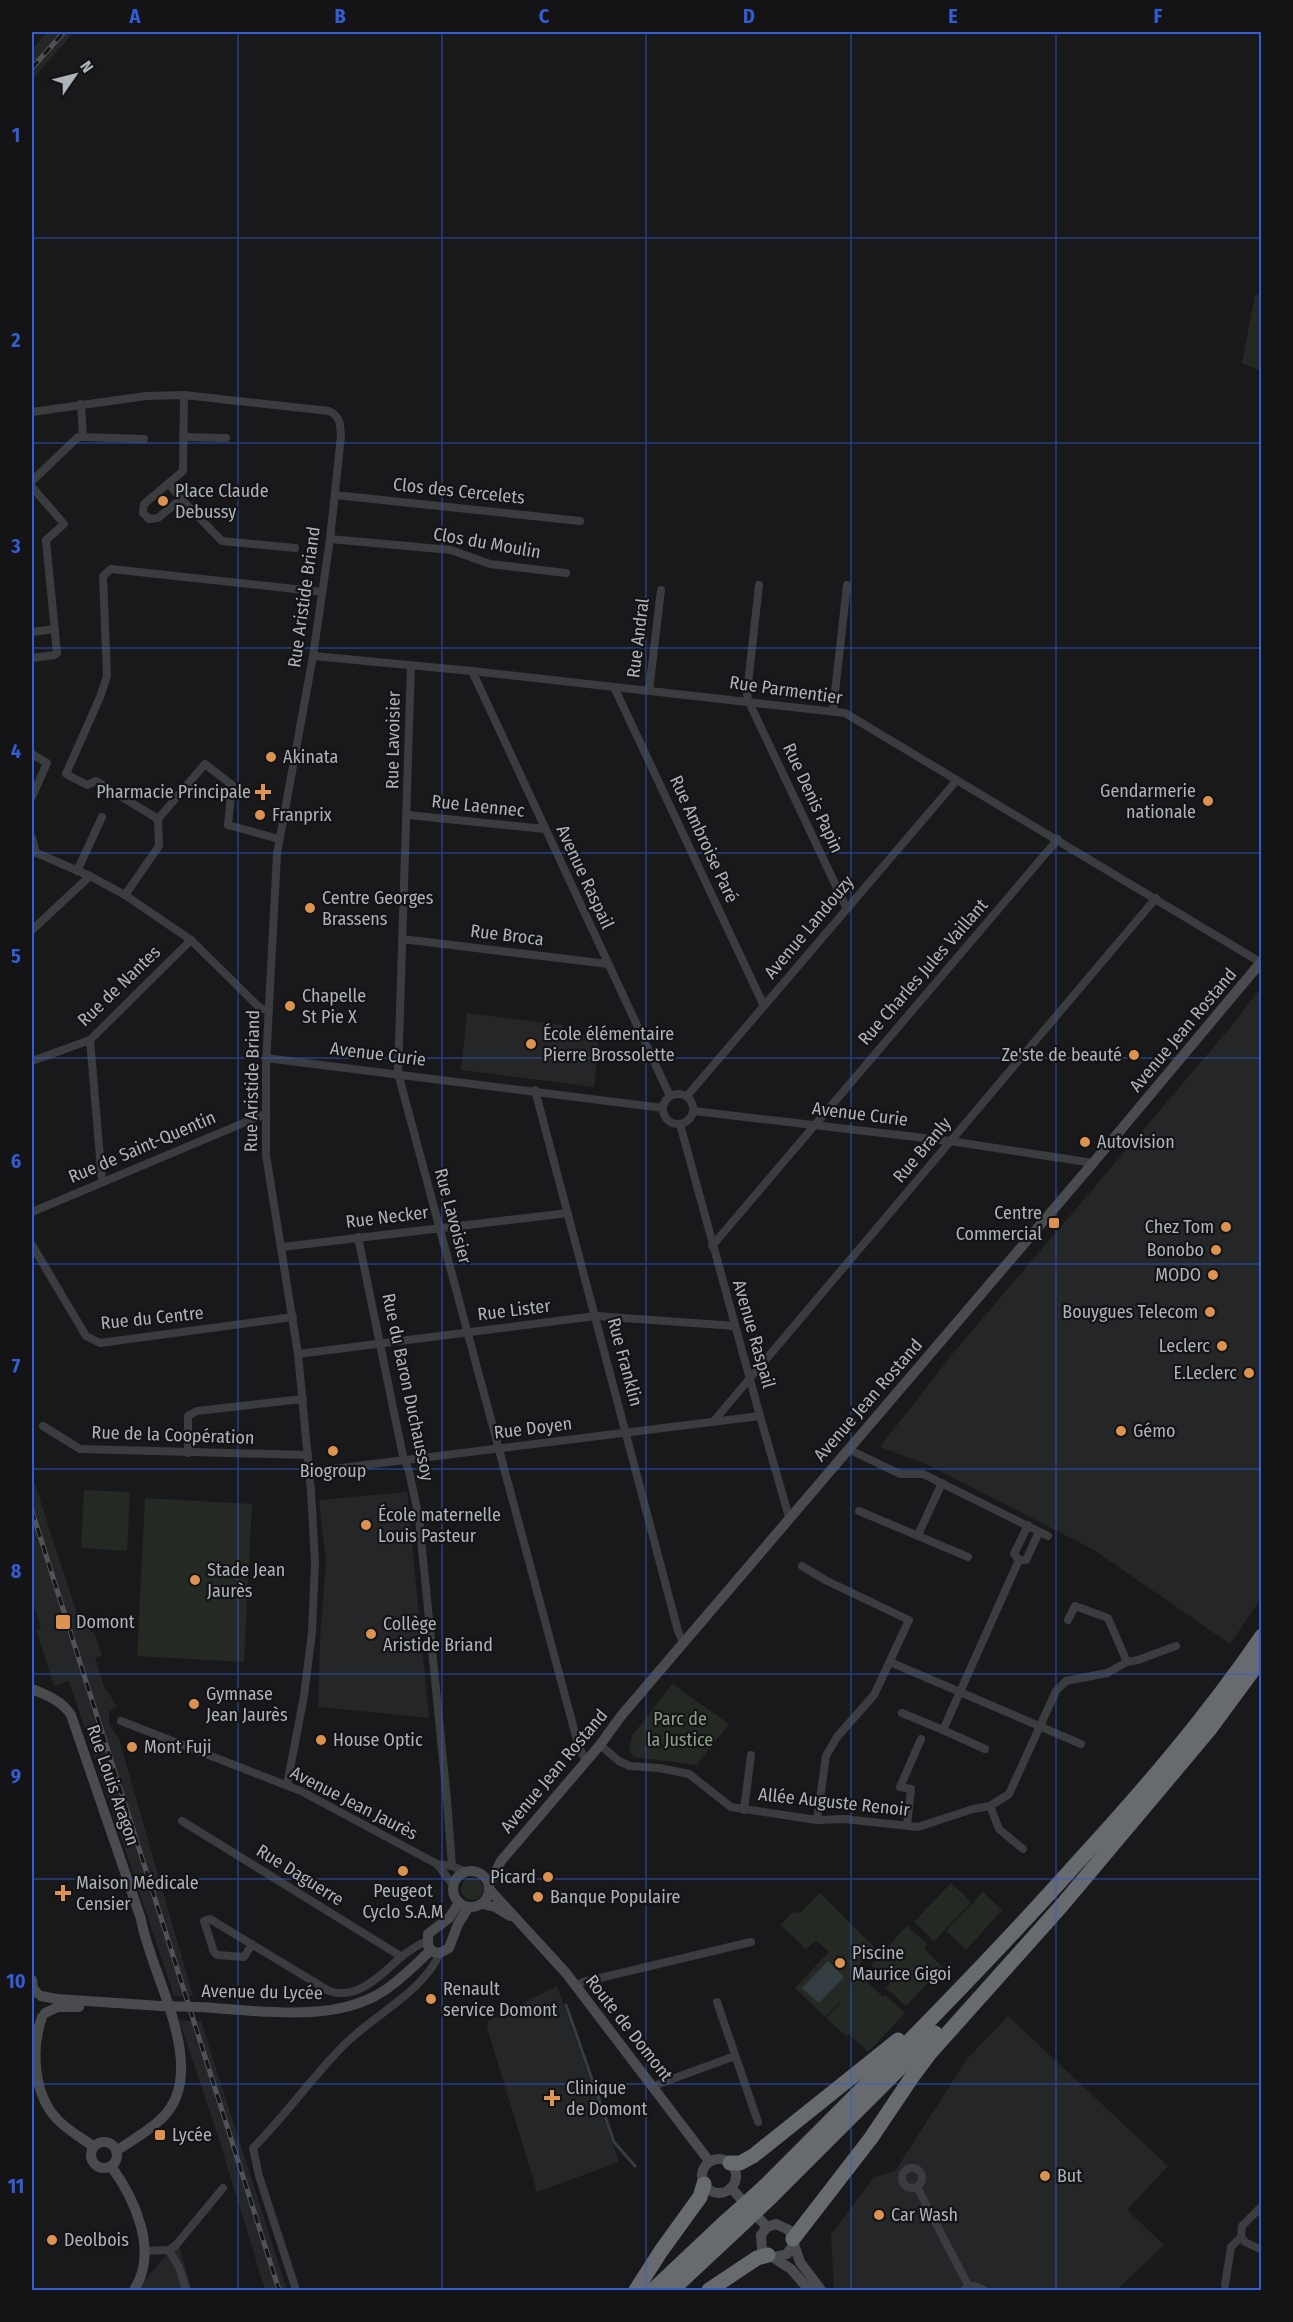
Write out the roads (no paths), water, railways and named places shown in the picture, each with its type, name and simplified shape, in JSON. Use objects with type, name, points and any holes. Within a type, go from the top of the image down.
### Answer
[{"type":"highway","points":[[767,2192],[1039,1905],[1175,1751],[1217,1699],[1262,1636]]},
{"type":"highway","points":[[793,2242],[930,2054],[1063,1904],[1209,1730],[1262,1658]]},
{"type":"highway","points":[[672,2290],[730,2227],[974,1993],[1145,1806]]},
{"type":"highway","points":[[730,2163],[740,2163],[753,2156],[890,2048],[1039,1905]]},
{"type":"highway","points":[[636,2290],[700,2197],[704,2184]]},
{"type":"highway","points":[[653,2290],[730,2227]]},
{"type":"highway","points":[[709,2290],[757,2258],[771,2256]]},
{"type":"street","points":[[32,412],[146,396],[184,395],[183,471],[144,504],[143,513],[149,519],[158,518],[181,499]]},
{"type":"street","name":"Rue Aristide Briand","points":[[184,395],[330,411],[340,420],[341,436],[330,539],[313,656],[279,839],[266,1058],[266,1155],[298,1354],[315,1562],[312,1632],[304,1696],[287,1785]]},
{"type":"street","points":[[81,405],[83,437]]},
{"type":"street","points":[[32,481],[78,437],[144,439]]},
{"type":"street","points":[[183,437],[226,438]]},
{"type":"street","points":[[169,484],[222,541],[295,548]]},
{"type":"street","points":[[32,487],[64,524],[46,540],[57,653],[55,656],[32,658]]},
{"type":"street","name":"Clos des Cercelets","points":[[335,495],[580,521]]},
{"type":"street","name":"Clos du Moulin","points":[[330,539],[451,550],[490,564],[566,573]]},
{"type":"street","points":[[158,819],[96,781],[87,785],[66,774],[107,676],[103,576],[111,569],[322,592]]},
{"type":"street","points":[[748,700],[759,585]]},
{"type":"street","points":[[833,710],[847,585]]},
{"type":"street","name":"Rue Andral","points":[[648,691],[661,590]]},
{"type":"street","points":[[32,632],[55,629]]},
{"type":"street","name":"Rue Parmentier","points":[[313,656],[748,700],[844,712],[1261,962]]},
{"type":"street","name":"Rue Lavoisier","points":[[411,665],[398,1073],[578,1744],[586,1762]]},
{"type":"street","name":"Avenue Raspail","points":[[472,671],[670,1096]]},
{"type":"street","name":"Rue Ambroise Paré","points":[[614,687],[764,1006]]},
{"type":"street","name":"Rue Denis Papin","points":[[748,700],[847,909]]},
{"type":"street","points":[[32,753],[47,763],[32,797]]},
{"type":"street","points":[[125,895],[159,846],[158,819],[205,764],[232,785],[228,825],[279,839]]},
{"type":"street","name":"Avenue Landouzy","points":[[687,1096],[957,780]]},
{"type":"street","name":"Rue Laennec","points":[[408,815],[545,829]]},
{"type":"street","points":[[77,871],[102,817]]},
{"type":"street","points":[[32,838],[34,852],[90,876],[125,895],[192,940],[260,1008],[269,1011]]},
{"type":"street","name":"Rue Charles Jules Vaillant","points":[[712,1246],[1058,839]]},
{"type":"street","points":[[32,930],[90,876]]},
{"type":"street","name":"Rue Branly","points":[[713,1422],[1156,898]]},
{"type":"street","name":"Rue Broca","points":[[402,939],[608,964]]},
{"type":"street","name":"Rue de Nantes","points":[[32,1061],[90,1040],[192,940]]},
{"type":"street","name":"Avenue Jean Rostand","points":[[489,1887],[501,1862],[600,1745],[621,1716],[1093,1163],[1261,962]]},
{"type":"street","points":[[90,1040],[102,1181]]},
{"type":"street","name":"Avenue Curie","points":[[266,1058],[536,1090],[663,1108]]},
{"type":"street","name":"Rue Franklin","points":[[536,1090],[678,1631],[683,1642]]},
{"type":"street","points":[[679,1094],[687,1096],[692,1103],[693,1111],[689,1119],[681,1124],[668,1120],[663,1108],[670,1096],[679,1094]]},
{"type":"street","name":"Avenue Curie","points":[[693,1111],[951,1142],[1093,1163]]},
{"type":"street","name":"Rue de Saint-Quentin","points":[[32,1212],[265,1114]]},
{"type":"street","name":"Avenue Raspail","points":[[681,1124],[712,1246],[789,1517]]},
{"type":"street","name":"Rue Necker","points":[[282,1246],[568,1213]]},
{"type":"street","name":"Rue du Baron Duchaussoy","points":[[358,1237],[419,1518],[452,1866]]},
{"type":"street","name":"Rue du Centre","points":[[32,1245],[86,1336],[100,1343],[293,1317]]},
{"type":"street","name":"Rue Lister","points":[[298,1354],[596,1316],[735,1326]]},
{"type":"street","points":[[188,1453],[188,1416],[197,1411],[303,1399]]},
{"type":"street","name":"Rue Doyen","points":[[309,1472],[759,1416]]},
{"type":"street","name":"Rue de la Coopération","points":[[43,1426],[80,1449],[308,1455]]},
{"type":"street","points":[[848,1449],[900,1474],[922,1474],[1048,1536]]},
{"type":"street","points":[[918,1535],[942,1483]]},
{"type":"street","points":[[859,1511],[968,1557]]},
{"type":"street","points":[[1019,1560],[1014,1554],[1028,1525]]},
{"type":"street","points":[[1019,1560],[1026,1560],[1039,1532]]},
{"type":"street","points":[[943,1730],[1019,1560]]},
{"type":"street","points":[[802,1566],[825,1580],[909,1620],[874,1695],[837,1737],[826,1756],[817,1820]]},
{"type":"street","points":[[1068,1620],[1075,1606],[1108,1618],[1127,1662]]},
{"type":"street","name":"Allée Auguste Renoir","points":[[600,1745],[618,1761],[630,1766],[659,1768],[689,1774],[731,1807],[817,1820],[844,1819],[918,1827],[973,1809],[990,1806],[1010,1794],[1056,1691],[1066,1681],[1107,1673],[1127,1662],[1176,1646]]},
{"type":"street","points":[[890,1662],[1081,1744]]},
{"type":"street","name":"Rue Louis Aragon","points":[[32,1689],[50,1696],[66,1707],[72,1715],[141,1919],[144,1937],[174,2026],[180,2061],[179,2086],[171,2107],[161,2119],[116,2151]]},
{"type":"street","points":[[902,1713],[986,1749]]},
{"type":"street","name":"Avenue Jean Jaurès","points":[[121,1721],[287,1785],[437,1864],[452,1866],[466,1872]]},
{"type":"street","points":[[907,1825],[911,1789],[900,1787],[921,1738]]},
{"type":"street","name":"Allée Auguste Renoir","points":[[744,1810],[751,1755]]},
{"type":"street","points":[[990,1806],[999,1830],[1023,1849]]},
{"type":"street","name":"Rue Daguerre","points":[[182,1821],[402,1956]]},
{"type":"street","name":"Avenue Jean Rostand","points":[[480,1873],[501,1862]]},
{"type":"street","name":"Avenue Jean Jaurès","points":[[437,1864],[453,1885]]},
{"type":"street","points":[[466,1872],[480,1873],[489,1887],[487,1899],[482,1904],[463,1906],[453,1894],[453,1885],[457,1878],[466,1872]]},
{"type":"street","name":"Route de Domont","points":[[489,1887],[516,1919],[548,1951],[709,2162]]},
{"type":"street","name":"Route de Domont","points":[[482,1904],[495,1907],[516,1919]]},
{"type":"street","name":"Avenue du Lycée","points":[[432,1948],[430,1931],[463,1906]]},
{"type":"street","name":"Avenue du Lycée","points":[[36,1994],[144,2005],[309,2012],[350,2006],[384,1991],[432,1948],[449,1948],[463,1906]]},
{"type":"street","points":[[252,1944],[244,1957],[217,1954],[214,1952],[204,1921],[210,1918],[329,1991],[338,1994],[369,1984],[381,1977],[402,1956],[432,1948],[435,1964],[420,1982],[342,2046],[253,2148],[259,2176],[296,2290]]},
{"type":"street","points":[[576,1986],[583,1982],[751,1942]]},
{"type":"street","points":[[32,1980],[36,1994],[46,2004],[34,2034],[39,2083],[48,2107],[65,2126],[94,2147]]},
{"type":"street","points":[[717,2002],[758,2122]]},
{"type":"street","name":"Avenue du Lycée","points":[[39,2017],[58,2007],[144,2005]]},
{"type":"street","points":[[654,2087],[735,2056]]},
{"type":"street","points":[[105,2142],[112,2145],[116,2151],[116,2159],[111,2166],[100,2168],[94,2164],[91,2157],[94,2147],[105,2142]]},
{"type":"street","points":[[720,2159],[730,2163],[736,2173],[731,2188],[716,2193],[704,2184],[702,2171],[709,2162],[720,2159]]},
{"type":"street","points":[[111,2166],[134,2205],[142,2231],[144,2252],[140,2280],[134,2290]]},
{"type":"street","points":[[917,2187],[966,2289],[978,2286],[984,2290]]},
{"type":"street","points":[[144,2252],[158,2249],[169,2250],[176,2245],[223,2188]]},
{"type":"street","points":[[731,2188],[767,2227]]},
{"type":"street","points":[[1225,2285],[1231,2247],[1241,2237],[1242,2226],[1262,2206]]},
{"type":"street","points":[[767,2227],[781,2225],[789,2230],[800,2262],[821,2290]]},
{"type":"street","points":[[767,2227],[760,2240],[762,2250],[791,2269],[809,2290]]},
{"type":"street","points":[[1241,2237],[1245,2242],[1262,2250]]},
{"type":"street","points":[[771,2256],[788,2254],[793,2242]]},
{"type":"street","points":[[169,2250],[179,2267],[186,2290]]},
{"type":"waterway","points":[[566,2005],[614,2142],[635,2166]]},
{"type":"railway","points":[[32,68],[64,32]]},
{"type":"railway","points":[[32,1511],[279,2290]]},
{"type":"place","name":"Place Claude Debussy","points":[[163,501]]},
{"type":"place","name":"Akinata","points":[[271,757]]},
{"type":"place","name":"Pharmacie Principale","points":[[263,792]]},
{"type":"place","name":"Gendarmerie nationale","points":[[1208,801]]},
{"type":"place","name":"Franprix","points":[[260,815]]},
{"type":"place","name":"Centre Georges Brassens","points":[[310,908]]},
{"type":"place","name":"Chapelle St Pie X","points":[[290,1006]]},
{"type":"place","name":"École élémentaire Pierre Brossolette","points":[[531,1044]]},
{"type":"place","name":"Ze'ste de beauté","points":[[1134,1055]]},
{"type":"place","name":"Autovision","points":[[1085,1142]]},
{"type":"place","name":"Centre Commercial","points":[[1054,1223]]},
{"type":"place","name":"Chez Tom","points":[[1226,1227]]},
{"type":"place","name":"Bonobo","points":[[1216,1250]]},
{"type":"place","name":"MODO","points":[[1213,1275]]},
{"type":"place","name":"Bouygues Telecom","points":[[1210,1312]]},
{"type":"place","name":"Leclerc","points":[[1222,1346]]},
{"type":"place","name":"E.Leclerc","points":[[1249,1373]]},
{"type":"place","name":"Gémo","points":[[1121,1431]]},
{"type":"place","name":"Biogroup","points":[[333,1451]]},
{"type":"place","name":"École maternelle Louis Pasteur","points":[[366,1525]]},
{"type":"place","name":"Stade Jean Jaurès","points":[[195,1580]]},
{"type":"place","name":"Domont","points":[[63,1622]]},
{"type":"place","name":"Collège Aristide Briand","points":[[371,1634]]},
{"type":"place","name":"Gymnase Jean Jaurès","points":[[194,1704]]},
{"type":"place","name":"House Optic","points":[[321,1740]]},
{"type":"place","name":"Mont Fuji","points":[[132,1747]]},
{"type":"place","name":"Peugeot Cyclo S.A.M","points":[[403,1871]]},
{"type":"place","name":"Picard","points":[[548,1877]]},
{"type":"place","name":"Maison Médicale Censier","points":[[63,1893]]},
{"type":"place","name":"Banque Populaire","points":[[538,1897]]},
{"type":"place","name":"Piscine Maurice Gigoi","points":[[840,1963]]},
{"type":"place","name":"Renault service Domont","points":[[431,1999]]},
{"type":"place","name":"Clinique de Domont","points":[[552,2098]]},
{"type":"place","name":"Lycée","points":[[160,2135]]},
{"type":"place","name":"But","points":[[1045,2176]]},
{"type":"place","name":"Car Wash","points":[[879,2215]]},
{"type":"place","name":"Deolbois","points":[[52,2240]]},
{"type":"park label","name":"Parc de la Justice","points":[[680,1729]]}]
